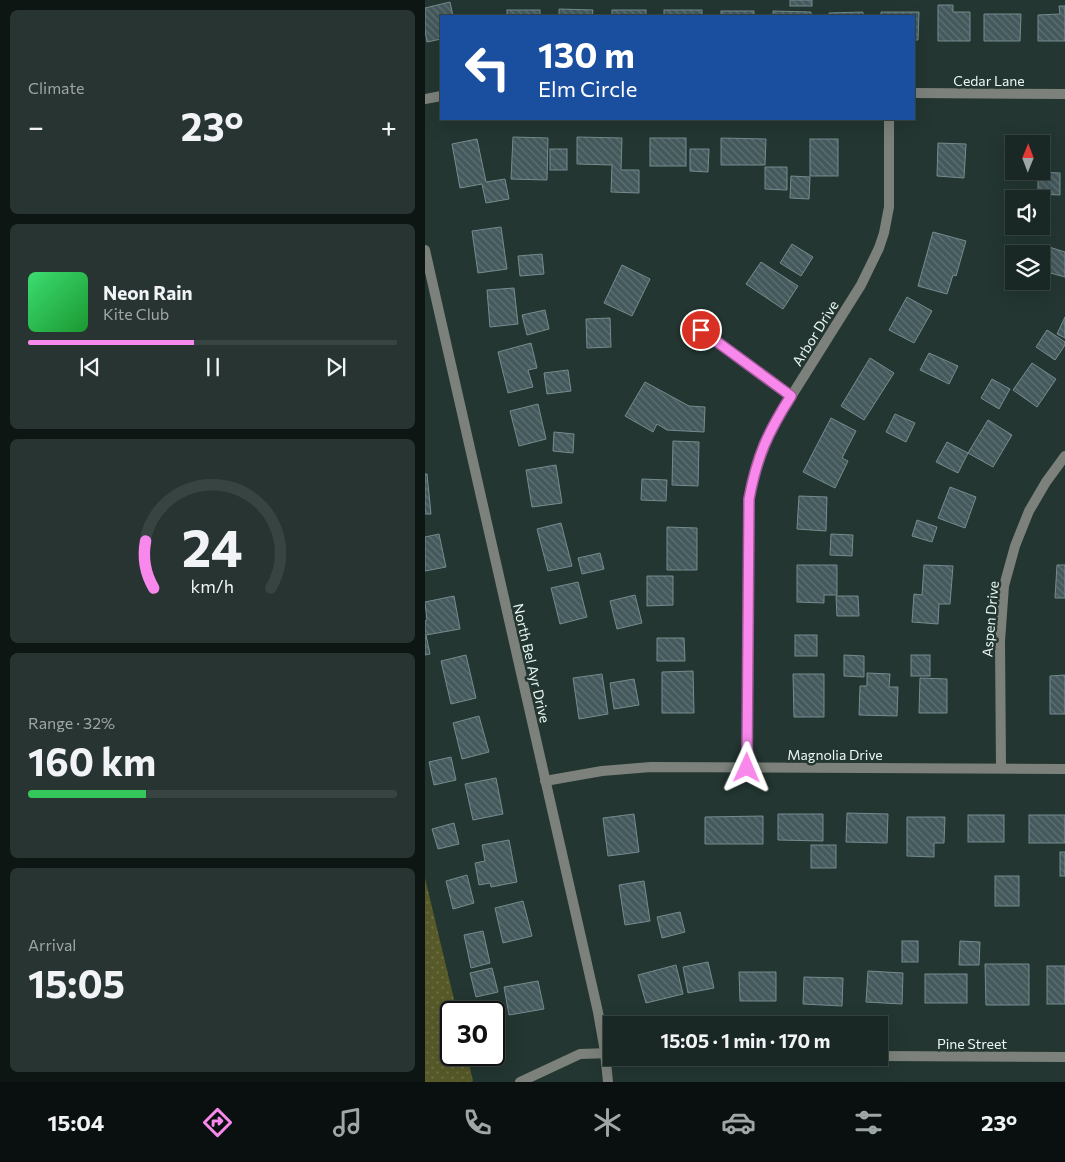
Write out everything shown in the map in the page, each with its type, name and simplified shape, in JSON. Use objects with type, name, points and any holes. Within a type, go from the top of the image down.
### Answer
[{"type":"street","name":"Cedar Lane","points":[[915,93],[1065,94]]},
{"type":"street","points":[[425,99],[440,96]]},
{"type":"street","name":"Arbor Drive","points":[[747,768],[749,499],[755,471],[763,446],[777,418],[861,285],[879,248],[889,208],[889,120]]},
{"type":"street","name":"North Bel Ayr Drive","points":[[425,250],[430,293],[603,1032]]},
{"type":"street","points":[[701,330],[791,396]]},
{"type":"street","name":"Aspen Drive","points":[[1001,768],[1000,641],[1004,586],[1015,546],[1029,511],[1046,482],[1065,456]]},
{"type":"street","name":"Magnolia Drive","points":[[545,781],[602,771],[651,767],[1065,768]]},
{"type":"street","points":[[520,1082],[580,1054],[603,1052]]},
{"type":"street","name":"Pine Street","points":[[888,1056],[1065,1057]]},
{"type":"street","name":"North Bel Ayr Drive","points":[[608,1066],[608,1082]]},
{"type":"green space","points":[[425,878],[454,1001],[440,1001],[440,1066],[470,1066],[473,1081],[425,1082]]},
{"type":"building","points":[[790,0],[812,0],[812,6],[790,6]]},
{"type":"building","points":[[450,2],[453,15],[440,15],[440,39],[427,42],[425,8]]},
{"type":"building","points":[[938,5],[953,5],[953,12],[970,12],[970,41],[938,41]]},
{"type":"building","points":[[1059,6],[1065,6],[1065,41],[1038,41],[1038,15],[1060,14]]},
{"type":"building","points":[[559,9],[593,10],[592,15],[559,15]]},
{"type":"building","points":[[507,10],[540,10],[540,15],[507,15]]},
{"type":"building","points":[[612,10],[646,10],[646,15],[612,15]]},
{"type":"building","points":[[664,10],[702,10],[702,15],[664,15]]},
{"type":"building","points":[[721,11],[754,11],[754,15],[721,15]]},
{"type":"building","points":[[773,11],[811,12],[811,15],[773,15]]},
{"type":"building","points":[[863,12],[863,15],[829,15],[829,13]]},
{"type":"building","points":[[881,12],[919,12],[918,40],[915,40],[915,15],[881,15]]},
{"type":"building","points":[[984,14],[1021,14],[1020,41],[984,41]]},
{"type":"building","points":[[513,137],[548,138],[547,180],[511,179]]},
{"type":"building","points":[[577,137],[622,138],[621,170],[639,170],[639,193],[611,192],[612,165],[577,164]]},
{"type":"building","points":[[650,138],[686,138],[686,166],[650,166]]},
{"type":"building","points":[[721,138],[766,139],[765,165],[721,165]]},
{"type":"building","points":[[477,139],[486,182],[505,179],[509,199],[486,203],[482,184],[460,188],[452,144]]},
{"type":"building","points":[[810,139],[838,139],[838,176],[810,176]]},
{"type":"building","points":[[938,143],[966,144],[964,178],[937,176]]},
{"type":"building","points":[[550,149],[567,149],[567,170],[550,170]]},
{"type":"building","points":[[690,149],[709,149],[708,172],[690,171]]},
{"type":"building","points":[[765,167],[787,167],[787,190],[765,189]]},
{"type":"building","points":[[1050,173],[1060,173],[1060,195],[1050,195],[1050,190],[1038,190],[1038,180],[1050,180]]},
{"type":"building","points":[[791,176],[810,177],[809,199],[790,198]]},
{"type":"building","points":[[501,227],[507,269],[478,273],[472,231]]},
{"type":"building","points":[[933,232],[966,241],[956,276],[953,275],[947,294],[918,286]]},
{"type":"building","points":[[792,244],[813,257],[801,276],[780,263]]},
{"type":"building","points":[[1050,247],[1065,252],[1065,277],[1050,273]]},
{"type":"building","points":[[542,254],[544,274],[520,276],[518,256]]},
{"type":"building","points":[[761,262],[798,286],[783,309],[746,284]]},
{"type":"building","points":[[622,265],[650,279],[632,316],[604,303]]},
{"type":"building","points":[[514,288],[518,324],[490,327],[487,290]]},
{"type":"building","points":[[907,297],[932,311],[914,343],[889,330]]},
{"type":"building","points":[[545,310],[549,329],[527,335],[522,315]]},
{"type":"building","points":[[1065,317],[1065,338],[1057,334]]},
{"type":"building","points":[[610,318],[611,347],[587,348],[586,319]]},
{"type":"building","points":[[1047,330],[1065,342],[1055,360],[1036,347]]},
{"type":"building","points":[[531,343],[537,368],[528,370],[533,387],[508,393],[498,352]]},
{"type":"building","points":[[929,353],[958,366],[949,384],[920,370]]},
{"type":"building","points":[[870,358],[894,373],[864,420],[841,406]]},
{"type":"building","points":[[1032,363],[1056,379],[1037,407],[1013,390]]},
{"type":"building","points":[[568,370],[571,391],[547,394],[544,373]]},
{"type":"building","points":[[992,379],[1010,389],[999,409],[981,398]]},
{"type":"building","points":[[645,382],[689,406],[705,407],[704,432],[667,430],[657,424],[653,432],[625,416]]},
{"type":"building","points":[[538,404],[546,439],[519,446],[510,411]]},
{"type":"building","points":[[895,414],[915,423],[906,442],[886,432]]},
{"type":"building","points":[[831,418],[856,431],[842,458],[848,461],[835,488],[803,472]]},
{"type":"building","points":[[988,420],[1012,435],[993,467],[968,453]]},
{"type":"building","points":[[554,432],[574,434],[573,453],[553,451]]},
{"type":"building","points":[[673,441],[699,442],[698,486],[672,485]]},
{"type":"building","points":[[947,442],[968,453],[958,473],[936,462]]},
{"type":"building","points":[[556,465],[562,503],[532,507],[526,470]]},
{"type":"building","points":[[425,474],[427,474],[431,514],[425,514]]},
{"type":"building","points":[[642,479],[667,480],[666,501],[641,500]]},
{"type":"building","points":[[950,487],[976,497],[965,528],[938,518]]},
{"type":"building","points":[[799,496],[827,497],[826,531],[797,529]]},
{"type":"building","points":[[917,520],[937,527],[932,542],[912,536]]},
{"type":"building","points":[[561,523],[572,566],[548,571],[537,529]]},
{"type":"building","points":[[667,527],[697,528],[697,570],[667,570]]},
{"type":"building","points":[[439,534],[446,567],[425,571],[425,537]]},
{"type":"building","points":[[831,534],[853,535],[852,556],[830,555]]},
{"type":"building","points":[[600,553],[604,569],[582,574],[578,558]]},
{"type":"building","points":[[797,565],[837,565],[837,595],[824,595],[824,603],[797,602]]},
{"type":"building","points":[[924,565],[953,566],[950,604],[939,604],[938,624],[912,622],[914,594],[922,595]]},
{"type":"building","points":[[1057,565],[1065,565],[1065,598],[1055,598]]},
{"type":"building","points":[[647,576],[673,576],[673,605],[647,606]]},
{"type":"building","points":[[578,582],[587,617],[560,624],[551,588]]},
{"type":"building","points":[[635,595],[642,623],[617,629],[610,601]]},
{"type":"building","points":[[454,596],[460,629],[426,635],[430,654],[425,655],[425,621],[427,620],[425,602]]},
{"type":"building","points":[[836,596],[858,596],[859,616],[837,616]]},
{"type":"building","points":[[795,635],[817,635],[817,656],[795,656]]},
{"type":"building","points":[[657,638],[684,638],[685,661],[657,661]]},
{"type":"building","points":[[466,655],[476,698],[451,704],[441,661]]},
{"type":"building","points":[[844,655],[864,656],[864,677],[844,676]]},
{"type":"building","points":[[911,655],[930,655],[930,676],[911,676]]},
{"type":"building","points":[[693,671],[694,713],[662,713],[662,672]]},
{"type":"building","points":[[867,673],[890,674],[889,687],[898,687],[897,716],[859,715],[860,686],[867,686]]},
{"type":"building","points":[[602,674],[608,714],[579,719],[573,678]]},
{"type":"building","points":[[793,674],[824,674],[824,717],[794,717]]},
{"type":"building","points":[[1065,675],[1065,714],[1050,714],[1050,676]]},
{"type":"building","points":[[920,678],[947,679],[947,713],[919,713]]},
{"type":"building","points":[[634,679],[639,705],[614,709],[610,683]]},
{"type":"building","points":[[479,716],[489,752],[462,759],[453,723]]},
{"type":"building","points":[[451,757],[456,780],[434,785],[429,762]]},
{"type":"building","points":[[496,778],[503,814],[473,820],[465,784]]},
{"type":"building","points":[[847,813],[888,814],[887,843],[846,842]]},
{"type":"building","points":[[634,814],[639,852],[608,856],[603,818]]},
{"type":"building","points":[[778,814],[823,814],[823,841],[778,840]]},
{"type":"building","points":[[968,815],[1004,815],[1004,842],[968,842]]},
{"type":"building","points":[[1029,815],[1065,815],[1065,843],[1029,843]]},
{"type":"building","points":[[763,816],[763,844],[705,844],[705,817]]},
{"type":"building","points":[[907,817],[945,817],[944,843],[934,843],[934,857],[907,856]]},
{"type":"building","points":[[454,823],[459,844],[438,849],[432,829]]},
{"type":"building","points":[[509,840],[517,882],[491,887],[490,883],[479,885],[475,863],[485,861],[482,845]]},
{"type":"building","points":[[811,845],[836,845],[836,868],[811,868]]},
{"type":"building","points":[[1060,852],[1065,852],[1065,876],[1060,876]]},
{"type":"building","points":[[467,875],[474,903],[453,909],[446,881]]},
{"type":"building","points":[[995,876],[1019,876],[1019,906],[995,906]]},
{"type":"building","points":[[644,881],[650,921],[625,925],[619,885]]},
{"type":"building","points":[[523,901],[532,936],[503,943],[495,908]]},
{"type":"building","points":[[680,912],[685,932],[662,938],[657,917]]},
{"type":"building","points":[[483,931],[490,963],[471,968],[464,935]]},
{"type":"building","points":[[902,941],[918,941],[918,962],[902,962]]},
{"type":"building","points":[[960,941],[980,942],[979,965],[959,965]]},
{"type":"building","points":[[708,962],[714,988],[688,993],[683,967]]},
{"type":"building","points":[[985,964],[1029,964],[1029,1005],[986,1005]]},
{"type":"building","points":[[676,965],[683,994],[646,1003],[638,975]]},
{"type":"building","points":[[1047,966],[1065,966],[1065,1004],[1047,1004]]},
{"type":"building","points":[[492,968],[498,992],[476,997],[470,973]]},
{"type":"building","points":[[868,971],[903,973],[902,1004],[866,1002]]},
{"type":"building","points":[[739,972],[776,972],[776,1001],[740,1001]]},
{"type":"building","points":[[925,974],[967,974],[967,1003],[925,1003]]},
{"type":"building","points":[[804,977],[843,978],[842,1006],[803,1004]]},
{"type":"building","points":[[538,981],[544,1009],[509,1015],[504,987]]},
{"type":"route","points":[[701,330],[791,396],[763,446],[749,499],[747,768]]}]
